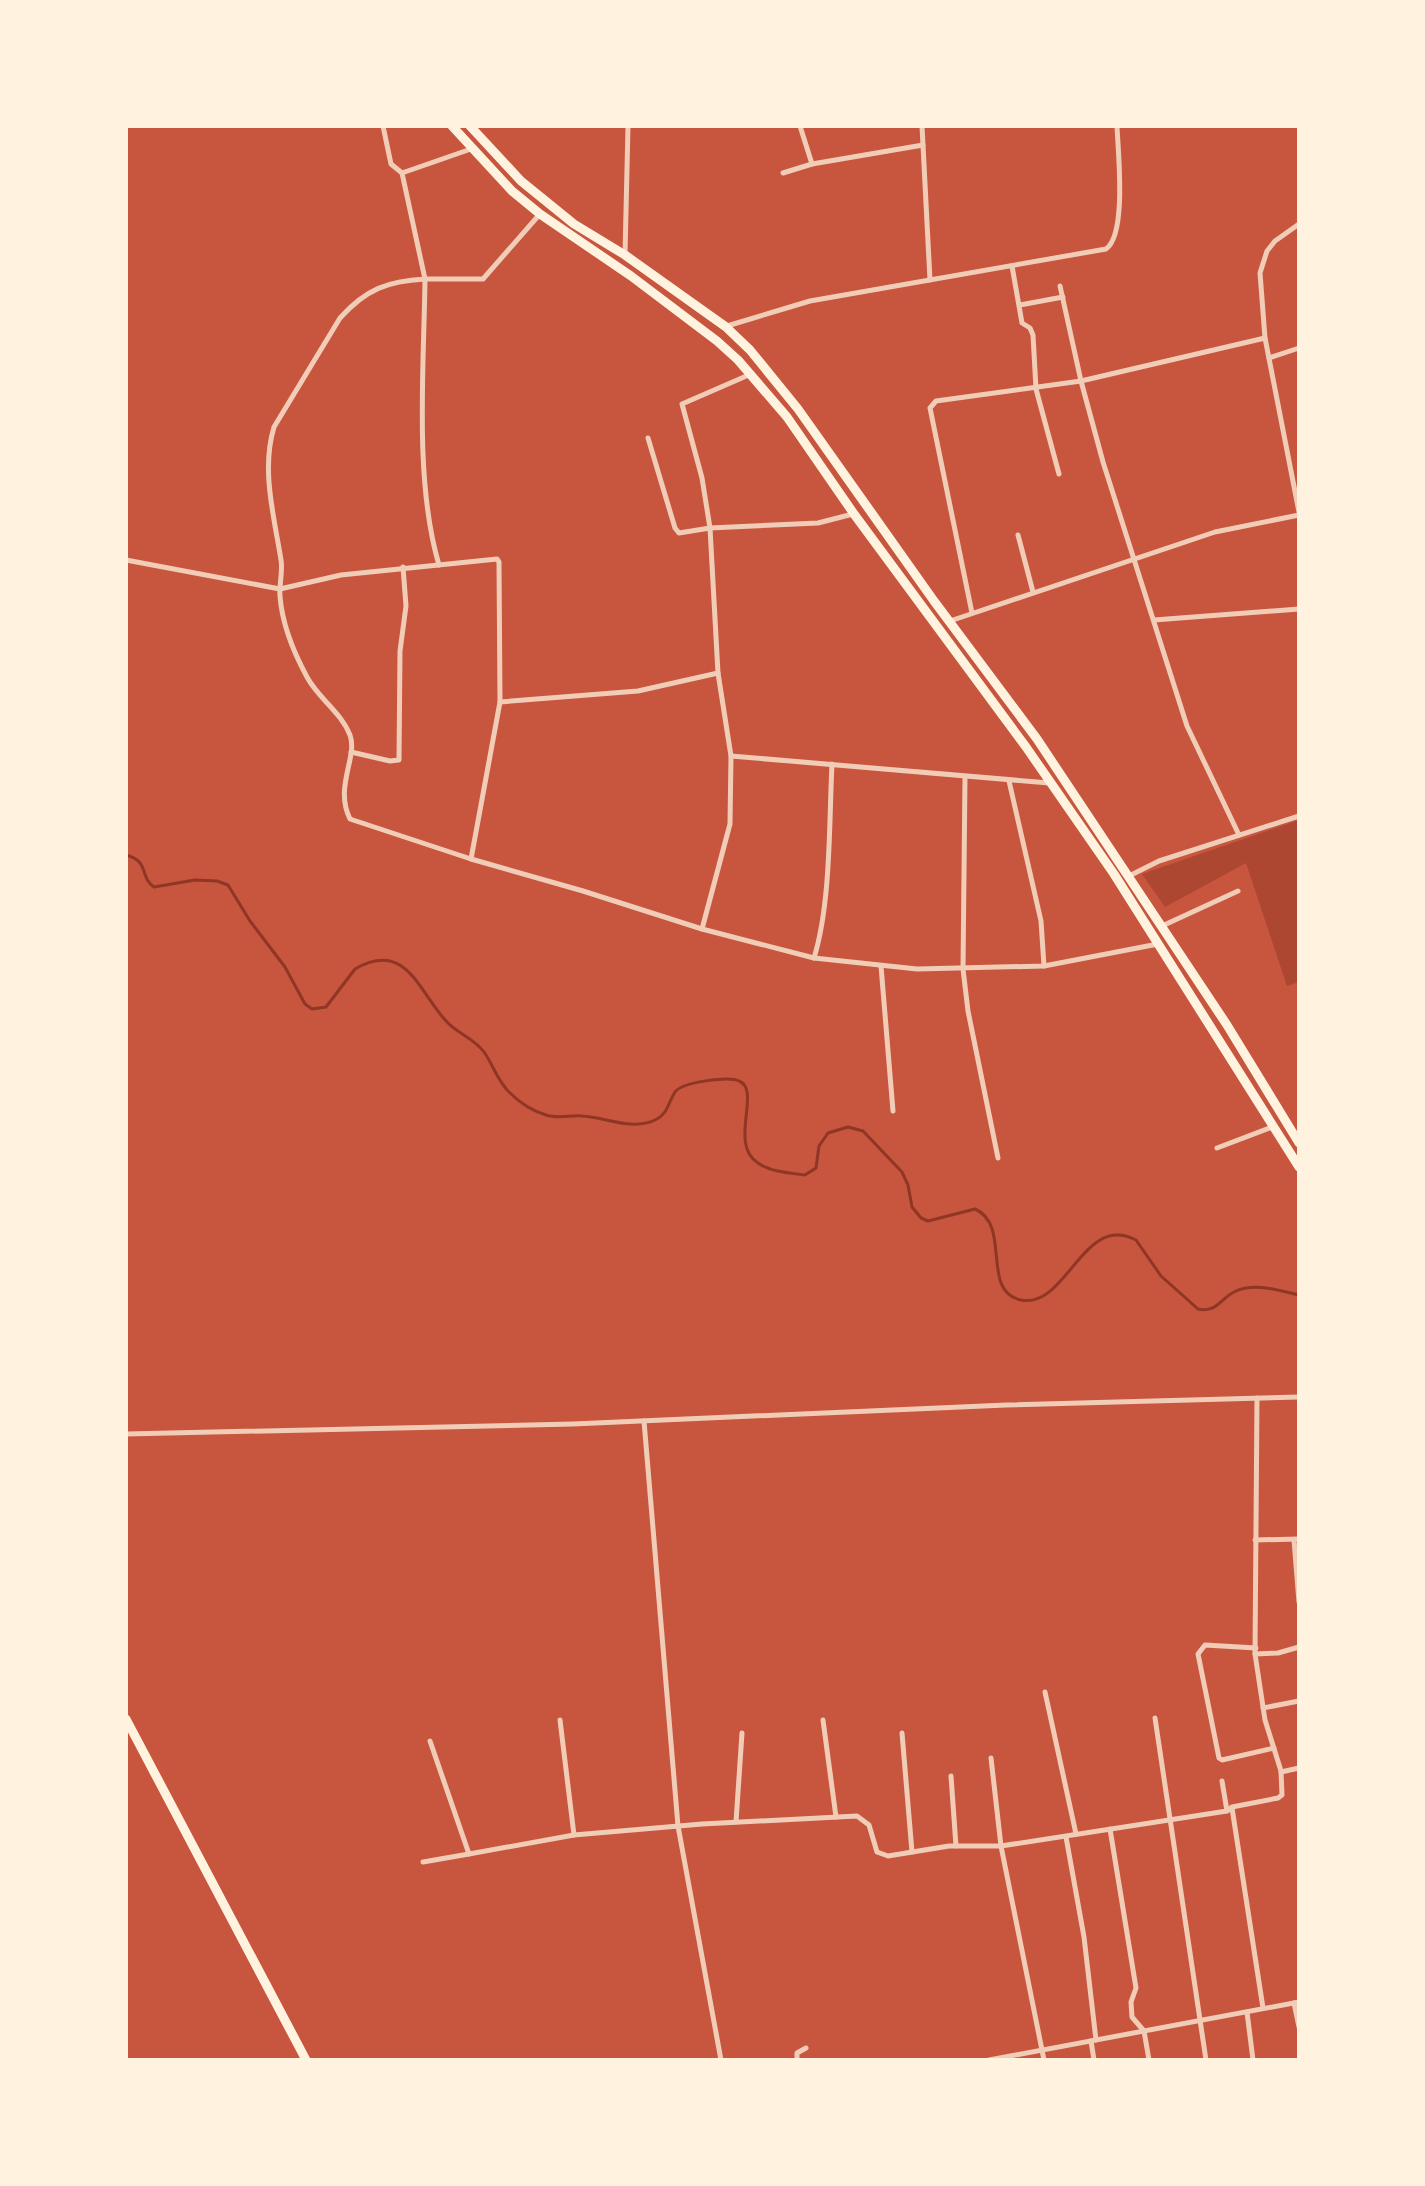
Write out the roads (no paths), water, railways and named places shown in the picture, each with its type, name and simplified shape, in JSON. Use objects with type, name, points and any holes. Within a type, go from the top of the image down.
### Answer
[{"type":"highway","points":[[452,126],[512,191],[540,214],[631,276],[705,332],[751,374],[787,417],[854,514],[1051,783],[1159,944],[1299,1167]]},
{"type":"highway","points":[[470,126],[521,181],[574,224],[625,255],[726,327],[750,350],[798,409],[1037,739],[1227,1025],[1299,1143]]},
{"type":"highway","points":[[960,658],[972,651]]},
{"type":"highway","points":[[126,1719],[306,2060]]},
{"type":"street","points":[[383,126],[391,164],[402,173],[425,279],[423,446],[439,565]]},
{"type":"street","points":[[625,255],[628,126]]},
{"type":"street","points":[[800,126],[812,164]]},
{"type":"street","points":[[922,126],[930,280]]},
{"type":"street","points":[[726,327],[810,301],[1098,252],[1111,245],[1119,223],[1117,126]]},
{"type":"street","points":[[783,173],[812,164],[923,145]]},
{"type":"street","points":[[402,173],[473,149]]},
{"type":"street","points":[[540,214],[483,279],[425,279],[382,286],[353,304],[340,318],[274,427],[268,446],[267,472],[282,570],[282,609],[293,648],[308,680],[351,736],[345,778],[345,804],[350,819],[702,929],[814,958],[917,969],[1044,966],[1159,944]]},
{"type":"street","points":[[950,621],[1215,532],[1299,513],[1297,488],[1265,338],[1260,273],[1267,251],[1275,241],[1299,224]]},
{"type":"street","points":[[1012,266],[1022,323],[1030,328],[1033,335],[1036,389],[1059,474]]},
{"type":"street","points":[[1060,286],[1081,381],[1187,726],[1239,835]]},
{"type":"street","points":[[1020,305],[1063,297]]},
{"type":"street","points":[[972,613],[930,408],[936,401],[1081,381],[1265,338]]},
{"type":"street","points":[[1269,358],[1299,348]]},
{"type":"street","points":[[702,929],[730,824],[731,756],[718,673],[710,528],[702,478],[682,402],[751,374]]},
{"type":"street","points":[[648,438],[677,532],[818,523],[854,514]]},
{"type":"street","points":[[1018,535],[1033,592]]},
{"type":"street","points":[[126,560],[280,589],[341,575],[403,567],[493,557],[499,562],[500,702],[471,859]]},
{"type":"street","points":[[350,752],[390,761],[399,760],[400,651],[406,606],[403,567]]},
{"type":"street","points":[[1154,620],[1299,609]]},
{"type":"street","points":[[500,702],[638,691],[718,673]]},
{"type":"street","points":[[731,756],[1051,783]]},
{"type":"street","points":[[814,958],[820,939],[823,909],[832,764]]},
{"type":"street","points":[[965,777],[963,969],[968,1011],[998,1158]]},
{"type":"street","points":[[1009,781],[1041,921],[1044,966]]},
{"type":"street","points":[[1129,876],[1159,861],[1299,816]]},
{"type":"street","points":[[1162,926],[1238,891]]},
{"type":"street","points":[[881,966],[893,1111]]},
{"type":"street","points":[[1217,1148],[1274,1126]]},
{"type":"street","points":[[126,1434],[644,1421],[1006,1405],[1299,1397]]},
{"type":"street","points":[[423,1862],[574,1835],[857,1816],[869,1825],[874,1846],[882,1856],[1066,1837],[1172,1820],[1278,1798],[1282,1795],[1281,1772],[1263,1708],[1255,1651],[1257,1398]]},
{"type":"street","points":[[644,1421],[678,1826],[721,2060]]},
{"type":"street","points":[[1255,1540],[1297,1540],[1299,1602]]},
{"type":"street","points":[[1274,1748],[1222,1760],[1219,1758],[1198,1654],[1205,1645],[1278,1653],[1299,1647]]},
{"type":"street","points":[[1045,1692],[1076,1834]]},
{"type":"street","points":[[1263,1708],[1299,1701]]},
{"type":"street","points":[[1155,1718],[1206,2060]]},
{"type":"street","points":[[560,1720],[574,1835]]},
{"type":"street","points":[[823,1720],[836,1817]]},
{"type":"street","points":[[736,1822],[742,1733]]},
{"type":"street","points":[[902,1733],[912,1852]]},
{"type":"street","points":[[430,1741],[469,1854]]},
{"type":"street","points":[[991,1758],[1001,1846],[1044,2060]]},
{"type":"street","points":[[1281,1772],[1299,1768]]},
{"type":"street","points":[[951,1776],[956,1846]]},
{"type":"street","points":[[1222,1781],[1230,1809],[1263,2008]]},
{"type":"street","points":[[1110,1829],[1136,1988],[1131,2002],[1132,2017],[1144,2031],[1149,2060]]},
{"type":"street","points":[[1066,1837],[1084,1937],[1094,2060]]},
{"type":"street","points":[[989,2060],[1296,2002],[1299,2027]]},
{"type":"street","points":[[1247,2012],[1253,2060]]},
{"type":"street","points":[[797,2060],[797,2053],[806,2048]]},
{"type":"waterway","points":[[126,855],[138,861],[154,887],[195,880],[228,885],[250,921],[285,967],[305,1004],[312,1009],[326,1007],[355,969],[373,961],[400,965],[410,973],[447,1022],[480,1047],[514,1097],[541,1113],[628,1124],[646,1123],[663,1115],[679,1088],[706,1081],[739,1081],[745,1086],[747,1095],[745,1131],[750,1154],[768,1168],[805,1175],[816,1168],[819,1146],[828,1133],[848,1127],[863,1131],[902,1172],[912,1207],[921,1218],[928,1221],[975,1209],[986,1217],[992,1229],[1002,1285],[1009,1294],[1021,1300],[1037,1299],[1051,1290],[1088,1249],[1102,1239],[1118,1235],[1136,1240],[1161,1276],[1198,1309],[1215,1307],[1243,1288],[1268,1288],[1299,1295]]}]
